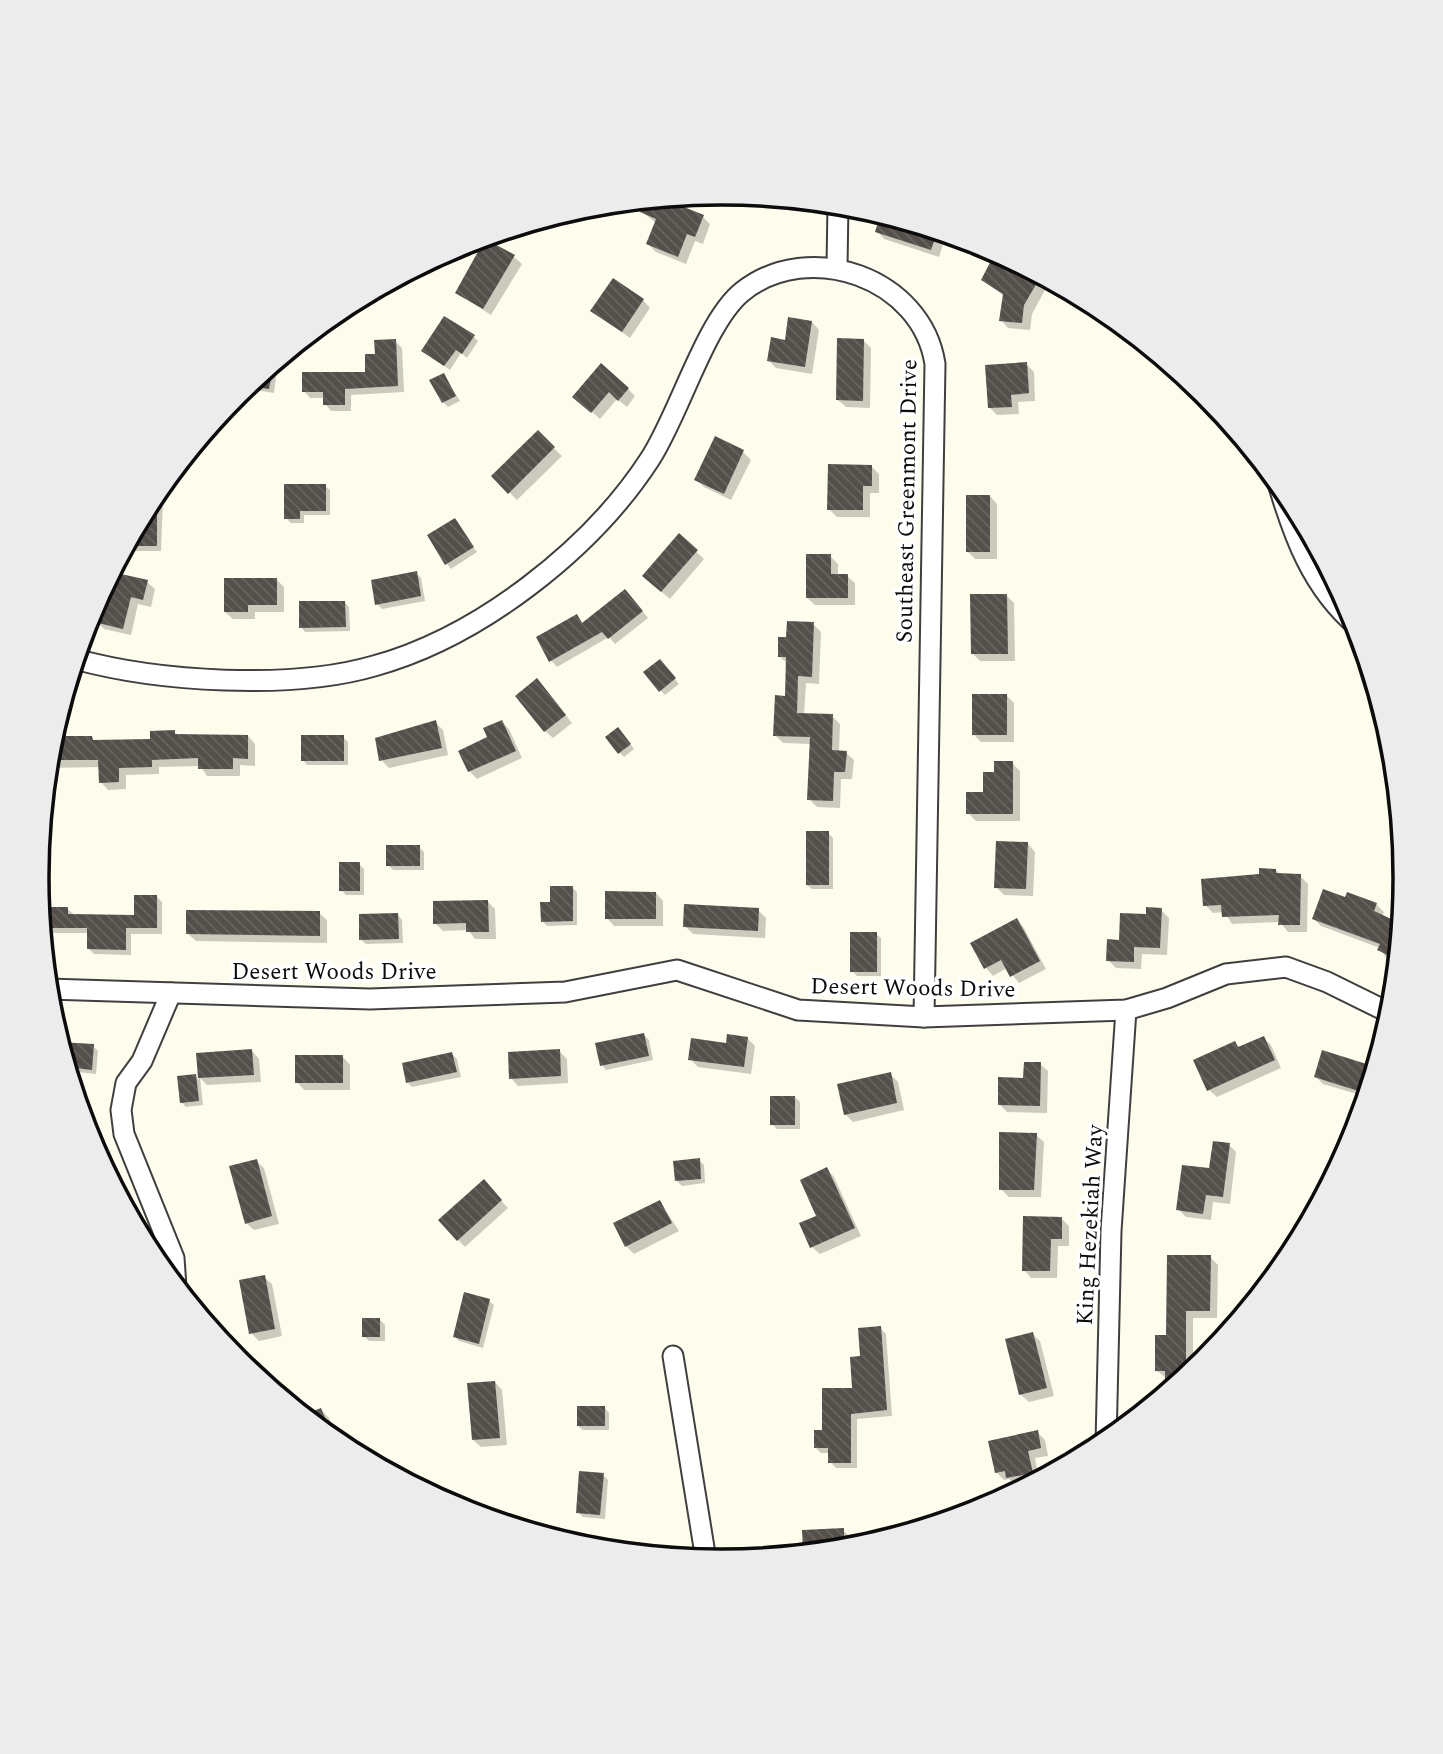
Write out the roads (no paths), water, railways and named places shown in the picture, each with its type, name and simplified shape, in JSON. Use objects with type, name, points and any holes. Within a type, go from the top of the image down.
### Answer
[{"type":"street","points":[[836,268],[838,215]]},
{"type":"street","name":"Southeast Greenmont Drive","points":[[85,661],[172,676],[244,679],[320,676],[373,667],[450,636],[552,566],[615,506],[651,458],[669,428],[716,325],[740,293],[779,272],[807,268],[836,268],[873,281],[907,306],[929,338],[934,364],[925,1017]]},
{"type":"street","points":[[1291,519],[1308,568],[1337,606]]},
{"type":"street","name":"Desert Woods Drive","points":[[59,989],[370,999],[565,992],[677,970],[798,1010],[925,1017],[1126,1010],[1167,998],[1226,974],[1286,967],[1327,982],[1381,1009]]},
{"type":"street","points":[[171,993],[142,1061],[126,1083],[121,1110],[124,1134],[174,1258],[175,1268]]},
{"type":"street","name":"King Hezekiah Way","points":[[1106,1428],[1111,1231],[1126,1010]]},
{"type":"street","points":[[673,1356],[704,1549]]}]
